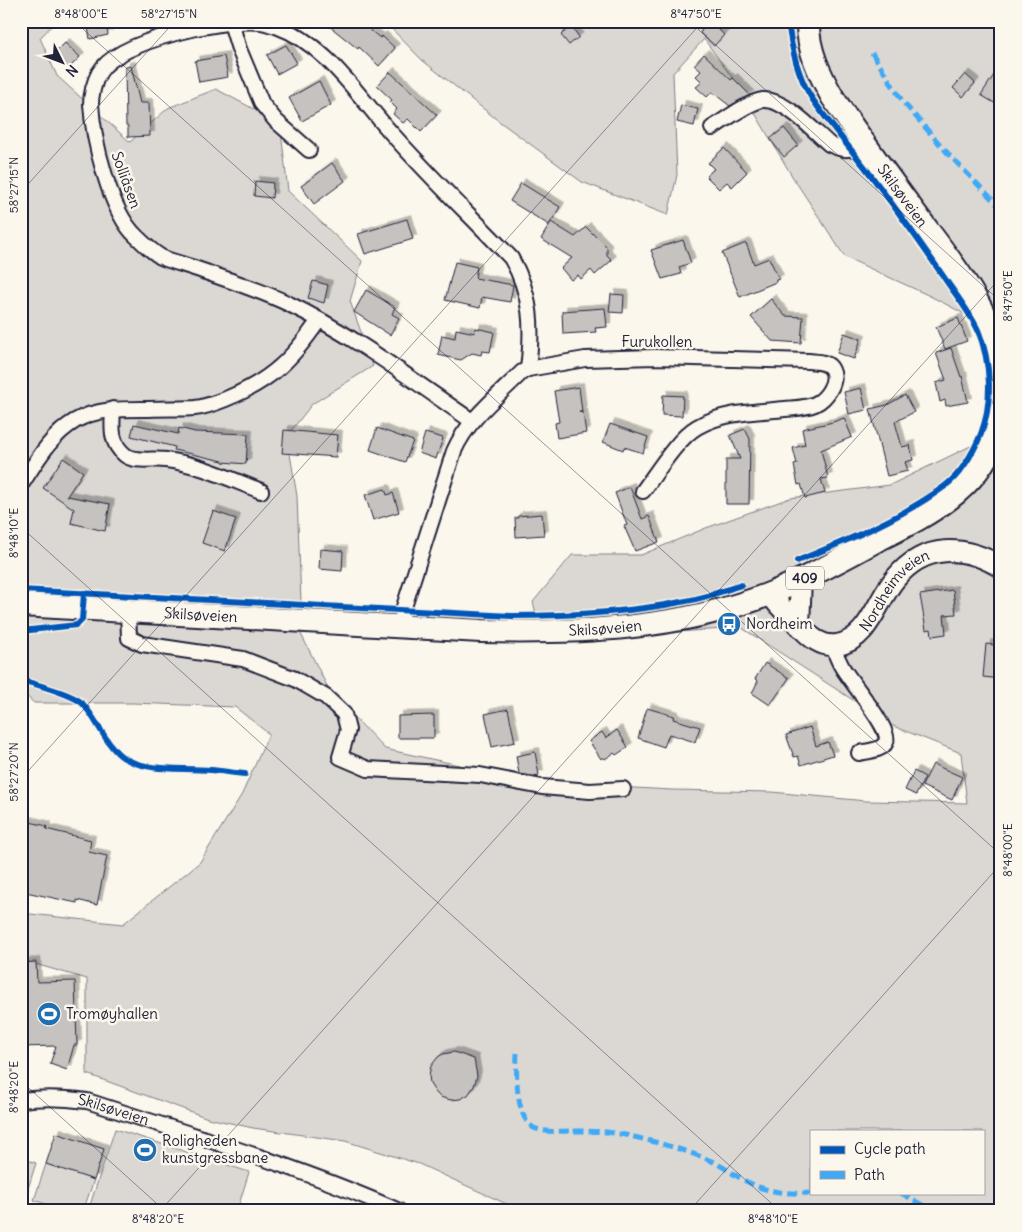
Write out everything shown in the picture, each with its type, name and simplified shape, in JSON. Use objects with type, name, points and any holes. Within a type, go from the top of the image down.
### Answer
[{"type":"main road","name":"Skilsøveien","points":[[808,21],[813,54],[821,76],[833,98],[951,262],[983,311],[992,331],[999,355],[1001,371]]},
{"type":"main road","name":"Skilsøveien","points":[[21,605],[544,632],[612,628],[671,620],[725,608],[801,580],[915,520],[955,495],[974,474],[987,455],[994,439],[1001,410]]},
{"type":"main road","name":"Nordheimveien","points":[[833,645],[844,644],[854,639],[870,619],[894,579],[920,558],[933,553],[951,550],[964,551],[986,558],[1001,567]]},
{"type":"main road","points":[[799,625],[801,580]]},
{"type":"main road","points":[[770,593],[776,603],[817,642],[833,645]]},
{"type":"street","name":"Solliåsen","points":[[472,421],[319,320],[289,304],[253,289],[160,256],[135,236],[118,211],[99,153],[91,103],[94,83],[100,71],[110,59],[123,51],[176,32],[231,23],[260,22],[278,27],[303,40],[333,65],[394,137],[511,258],[520,273],[529,305],[531,329],[528,369]]},
{"type":"street","points":[[231,23],[262,104],[276,121],[309,150]]},
{"type":"street","points":[[712,128],[736,112],[761,100],[769,100],[783,105],[836,148],[851,150],[864,143]]},
{"type":"street","points":[[21,485],[55,436],[74,422],[92,413],[113,409],[196,408],[246,391],[267,378],[288,360],[319,320]]},
{"type":"street","name":"Furukollen","points":[[402,626],[403,610],[459,439],[472,421],[522,372],[528,369],[585,359],[655,357],[809,361],[826,364],[832,368],[834,375],[831,388],[827,396],[816,404],[740,414],[710,420],[694,428],[682,439],[643,491]]},
{"type":"street","points":[[113,409],[112,434],[114,443],[126,456],[134,459],[166,460],[205,469],[261,491]]},
{"type":"street","points":[[128,610],[129,638],[142,644],[243,659],[294,679],[326,697],[344,714],[348,730],[340,757],[368,769],[480,775],[542,787],[590,791],[623,789]]},
{"type":"street","points":[[833,645],[842,668],[876,715],[887,735],[887,741],[881,748],[859,753]]},
{"type":"street","name":"Skilsøveien","points":[[21,1100],[65,1098],[87,1101],[252,1154],[331,1183],[399,1211]]},
{"type":"shaded area","points":[[21,21],[56,21],[40,38],[57,76],[130,142],[168,108],[216,89],[280,123],[288,191],[362,261],[350,301],[373,366],[312,404],[287,436],[297,496],[301,602],[291,614],[330,692],[385,749],[482,770],[578,785],[672,790],[772,792],[866,801],[967,803],[961,753],[893,726],[742,628],[641,634],[540,629],[533,602],[572,555],[641,555],[706,528],[790,498],[890,485],[981,441],[1001,397],[1001,1211],[522,1211],[419,1164],[345,1141],[253,1128],[208,1118],[87,1074],[87,979],[21,960],[21,913],[123,924],[200,862],[242,794],[269,734],[235,707],[133,703],[34,703],[21,691]]},
{"type":"shaded area","points":[[384,21],[1001,21],[1001,373],[986,325],[930,296],[845,257],[792,176],[742,91],[704,39],[673,73],[677,175],[668,215],[582,182],[500,122],[422,60]]},
{"type":"shaded area","name":"Roligheden kunstgressbane","points":[[115,1129],[249,1172],[237,1211],[88,1211]]},
{"type":"shaded area","points":[[21,1158],[36,1163],[26,1195],[21,1193]]},
{"type":"shaded area","points":[[46,1164],[94,1180],[83,1211],[66,1211],[34,1200]]},
{"type":"building","points":[[87,21],[106,21],[108,35],[90,39]]},
{"type":"building","points":[[323,21],[359,21],[380,38],[382,36],[395,48],[379,66],[359,47],[358,49]]},
{"type":"building","points":[[707,21],[710,21],[724,35],[714,46],[700,33]]},
{"type":"building","points":[[571,26],[579,37],[569,45],[561,35]]},
{"type":"building","points":[[65,43],[80,57],[68,69],[53,55]]},
{"type":"building","points":[[286,45],[297,63],[277,74],[267,55]]},
{"type":"building","points":[[704,54],[750,95],[730,106],[712,92],[707,97],[696,87],[702,82],[696,76],[701,71],[694,65]]},
{"type":"building","points":[[224,56],[228,77],[199,82],[195,61]]},
{"type":"building","points":[[1001,64],[1001,107],[981,95]]},
{"type":"building","points":[[131,66],[140,103],[149,103],[150,136],[128,137],[128,126],[126,126],[125,67]]},
{"type":"building","points":[[390,72],[437,115],[421,132],[408,119],[403,123],[393,114],[397,109],[390,102],[392,100],[377,86]]},
{"type":"building","points":[[965,74],[975,83],[963,97],[953,88]]},
{"type":"building","points":[[319,81],[331,105],[302,121],[289,98]]},
{"type":"building","points":[[681,105],[698,109],[694,126],[677,122]]},
{"type":"building","points":[[784,128],[798,145],[784,157],[770,139]]},
{"type":"building","points":[[724,148],[747,172],[732,187],[727,182],[719,189],[706,176],[714,169],[708,163]]},
{"type":"building","points":[[332,163],[345,181],[314,204],[301,186]]},
{"type":"building","points":[[255,181],[273,183],[272,198],[254,196]]},
{"type":"building","points":[[521,183],[560,207],[549,225],[510,201]]},
{"type":"building","points":[[407,219],[413,239],[365,254],[358,234]]},
{"type":"building","points":[[551,222],[575,237],[586,227],[607,248],[607,255],[612,260],[595,275],[591,270],[581,279],[578,275],[571,280],[561,268],[572,258],[541,239]]},
{"type":"building","points":[[683,240],[691,263],[679,267],[681,274],[662,279],[651,250]]},
{"type":"building","points":[[746,243],[754,264],[769,258],[779,279],[740,297],[722,253]]},
{"type":"building","points":[[455,262],[477,267],[475,278],[513,285],[510,302],[482,297],[480,308],[445,300]]},
{"type":"building","points":[[313,281],[328,285],[324,303],[308,298]]},
{"type":"building","points":[[366,290],[395,307],[392,314],[399,318],[390,335],[354,312]]},
{"type":"building","points":[[611,294],[624,295],[623,313],[609,312]]},
{"type":"building","points":[[771,299],[785,316],[803,317],[801,343],[772,341],[751,317]]},
{"type":"building","points":[[605,308],[607,327],[595,328],[596,332],[563,334],[562,311]]},
{"type":"building","points":[[958,318],[967,341],[945,349],[936,327]]},
{"type":"building","points":[[476,328],[494,332],[490,352],[482,351],[481,355],[472,353],[461,360],[438,355],[442,335],[455,338],[456,329],[475,333]]},
{"type":"building","points":[[844,333],[861,339],[854,359],[837,353]]},
{"type":"building","points":[[951,348],[962,376],[968,402],[946,406],[945,400],[940,402],[936,383],[946,380],[936,353]]},
{"type":"building","points":[[579,387],[582,412],[579,412],[583,413],[586,433],[557,438],[555,423],[559,422],[554,391]]},
{"type":"building","points":[[861,388],[866,410],[849,414],[844,392]]},
{"type":"building","points":[[663,395],[683,396],[682,416],[662,415]]},
{"type":"building","points":[[905,395],[914,412],[895,422],[902,447],[910,445],[913,460],[905,462],[908,471],[887,476],[870,409],[887,405]]},
{"type":"building","points":[[844,418],[852,437],[821,450],[828,478],[821,479],[825,493],[805,498],[801,484],[798,485],[794,465],[797,464],[793,448],[805,445],[802,429]]},
{"type":"building","points":[[134,424],[178,434],[179,428],[195,432],[248,434],[246,464],[223,462],[174,450],[175,447],[131,436]]},
{"type":"building","points":[[610,424],[648,437],[643,453],[624,447],[623,450],[603,442]]},
{"type":"building","points":[[377,428],[413,441],[405,462],[370,450]]},
{"type":"building","points":[[745,429],[750,439],[749,504],[726,504],[726,459],[740,459],[730,435]]},
{"type":"building","points":[[284,430],[338,435],[336,457],[282,453]]},
{"type":"building","points":[[425,433],[443,438],[436,459],[419,453]]},
{"type":"building","points":[[63,458],[83,472],[67,496],[110,504],[105,531],[71,523],[74,509],[43,488]]},
{"type":"building","points":[[630,487],[642,519],[649,516],[659,542],[635,551],[624,526],[627,525],[615,493]]},
{"type":"building","points":[[385,489],[387,495],[393,493],[399,512],[373,520],[365,495]]},
{"type":"building","points":[[213,511],[236,519],[225,551],[202,543]]},
{"type":"building","points":[[542,514],[544,535],[516,537],[515,518],[518,518],[518,516]]},
{"type":"building","points":[[320,549],[343,551],[342,571],[319,569]]},
{"type":"building","points":[[953,590],[956,614],[944,615],[946,634],[932,636],[931,629],[926,630],[920,595]]},
{"type":"building","points":[[986,644],[1001,646],[1001,679],[983,677]]},
{"type":"building","points":[[765,663],[789,678],[770,705],[752,693],[758,681],[755,679]]},
{"type":"building","points":[[647,708],[674,716],[673,719],[700,727],[695,742],[669,734],[664,747],[638,738]]},
{"type":"building","points":[[508,709],[515,742],[492,747],[485,714]]},
{"type":"building","points":[[434,715],[434,738],[398,738],[398,716]]},
{"type":"building","points":[[810,727],[816,746],[828,742],[833,755],[801,765],[798,756],[794,757],[786,735]]},
{"type":"building","points":[[617,730],[628,747],[616,755],[614,753],[605,759],[603,757],[601,759],[589,741],[602,732],[606,738]]},
{"type":"building","points":[[535,752],[539,775],[519,774],[516,756]]},
{"type":"building","points":[[933,764],[962,777],[952,800],[922,786]]},
{"type":"building","points":[[914,771],[925,777],[916,795],[905,790]]},
{"type":"building","points":[[21,820],[47,826],[46,829],[91,840],[89,852],[107,856],[97,905],[77,900],[77,903],[21,891]]},
{"type":"building","name":"Tromøyhallen","points":[[36,962],[37,982],[75,981],[77,1045],[74,1045],[67,1070],[50,1064],[56,1046],[21,1047],[21,963]]},
{"type":"building","points":[[454,1052],[474,1059],[477,1076],[474,1086],[468,1095],[460,1099],[451,1100],[440,1097],[436,1093],[430,1084],[429,1075],[431,1066],[438,1057]]},
{"type":"building","points":[[56,1133],[104,1149],[94,1180],[46,1164]]},
{"type":"marked path","points":[[872,53],[903,102],[951,157],[1001,208]]},
{"type":"marked path","points":[[517,1053],[517,1082],[520,1105],[528,1123],[538,1130],[605,1132],[636,1137],[699,1156],[759,1187],[789,1193],[810,1193]]},
{"type":"marked path","points":[[903,1194],[933,1211]]},
{"type":"cycle path","points":[[788,21],[796,60],[806,89],[924,248],[970,316],[978,330],[986,355],[989,382],[987,409],[981,434],[966,462],[951,481],[928,498],[892,519],[797,561]]},
{"type":"cycle path","points":[[21,590],[533,616],[599,613],[664,605],[700,598],[741,585]]},
{"type":"cycle path","points":[[21,631],[77,625],[82,620],[84,593]]},
{"type":"cycle path","points":[[21,680],[77,699],[87,709],[112,747],[124,758],[134,763],[155,768],[200,769],[245,774]]},
{"type":"place","name":"Nordheim","points":[[729,624]]},
{"type":"place","name":"Tromøyhallen","points":[[49,1014]]},
{"type":"place","name":"Roligheden kunstgressbane","points":[[145,1150]]}]
